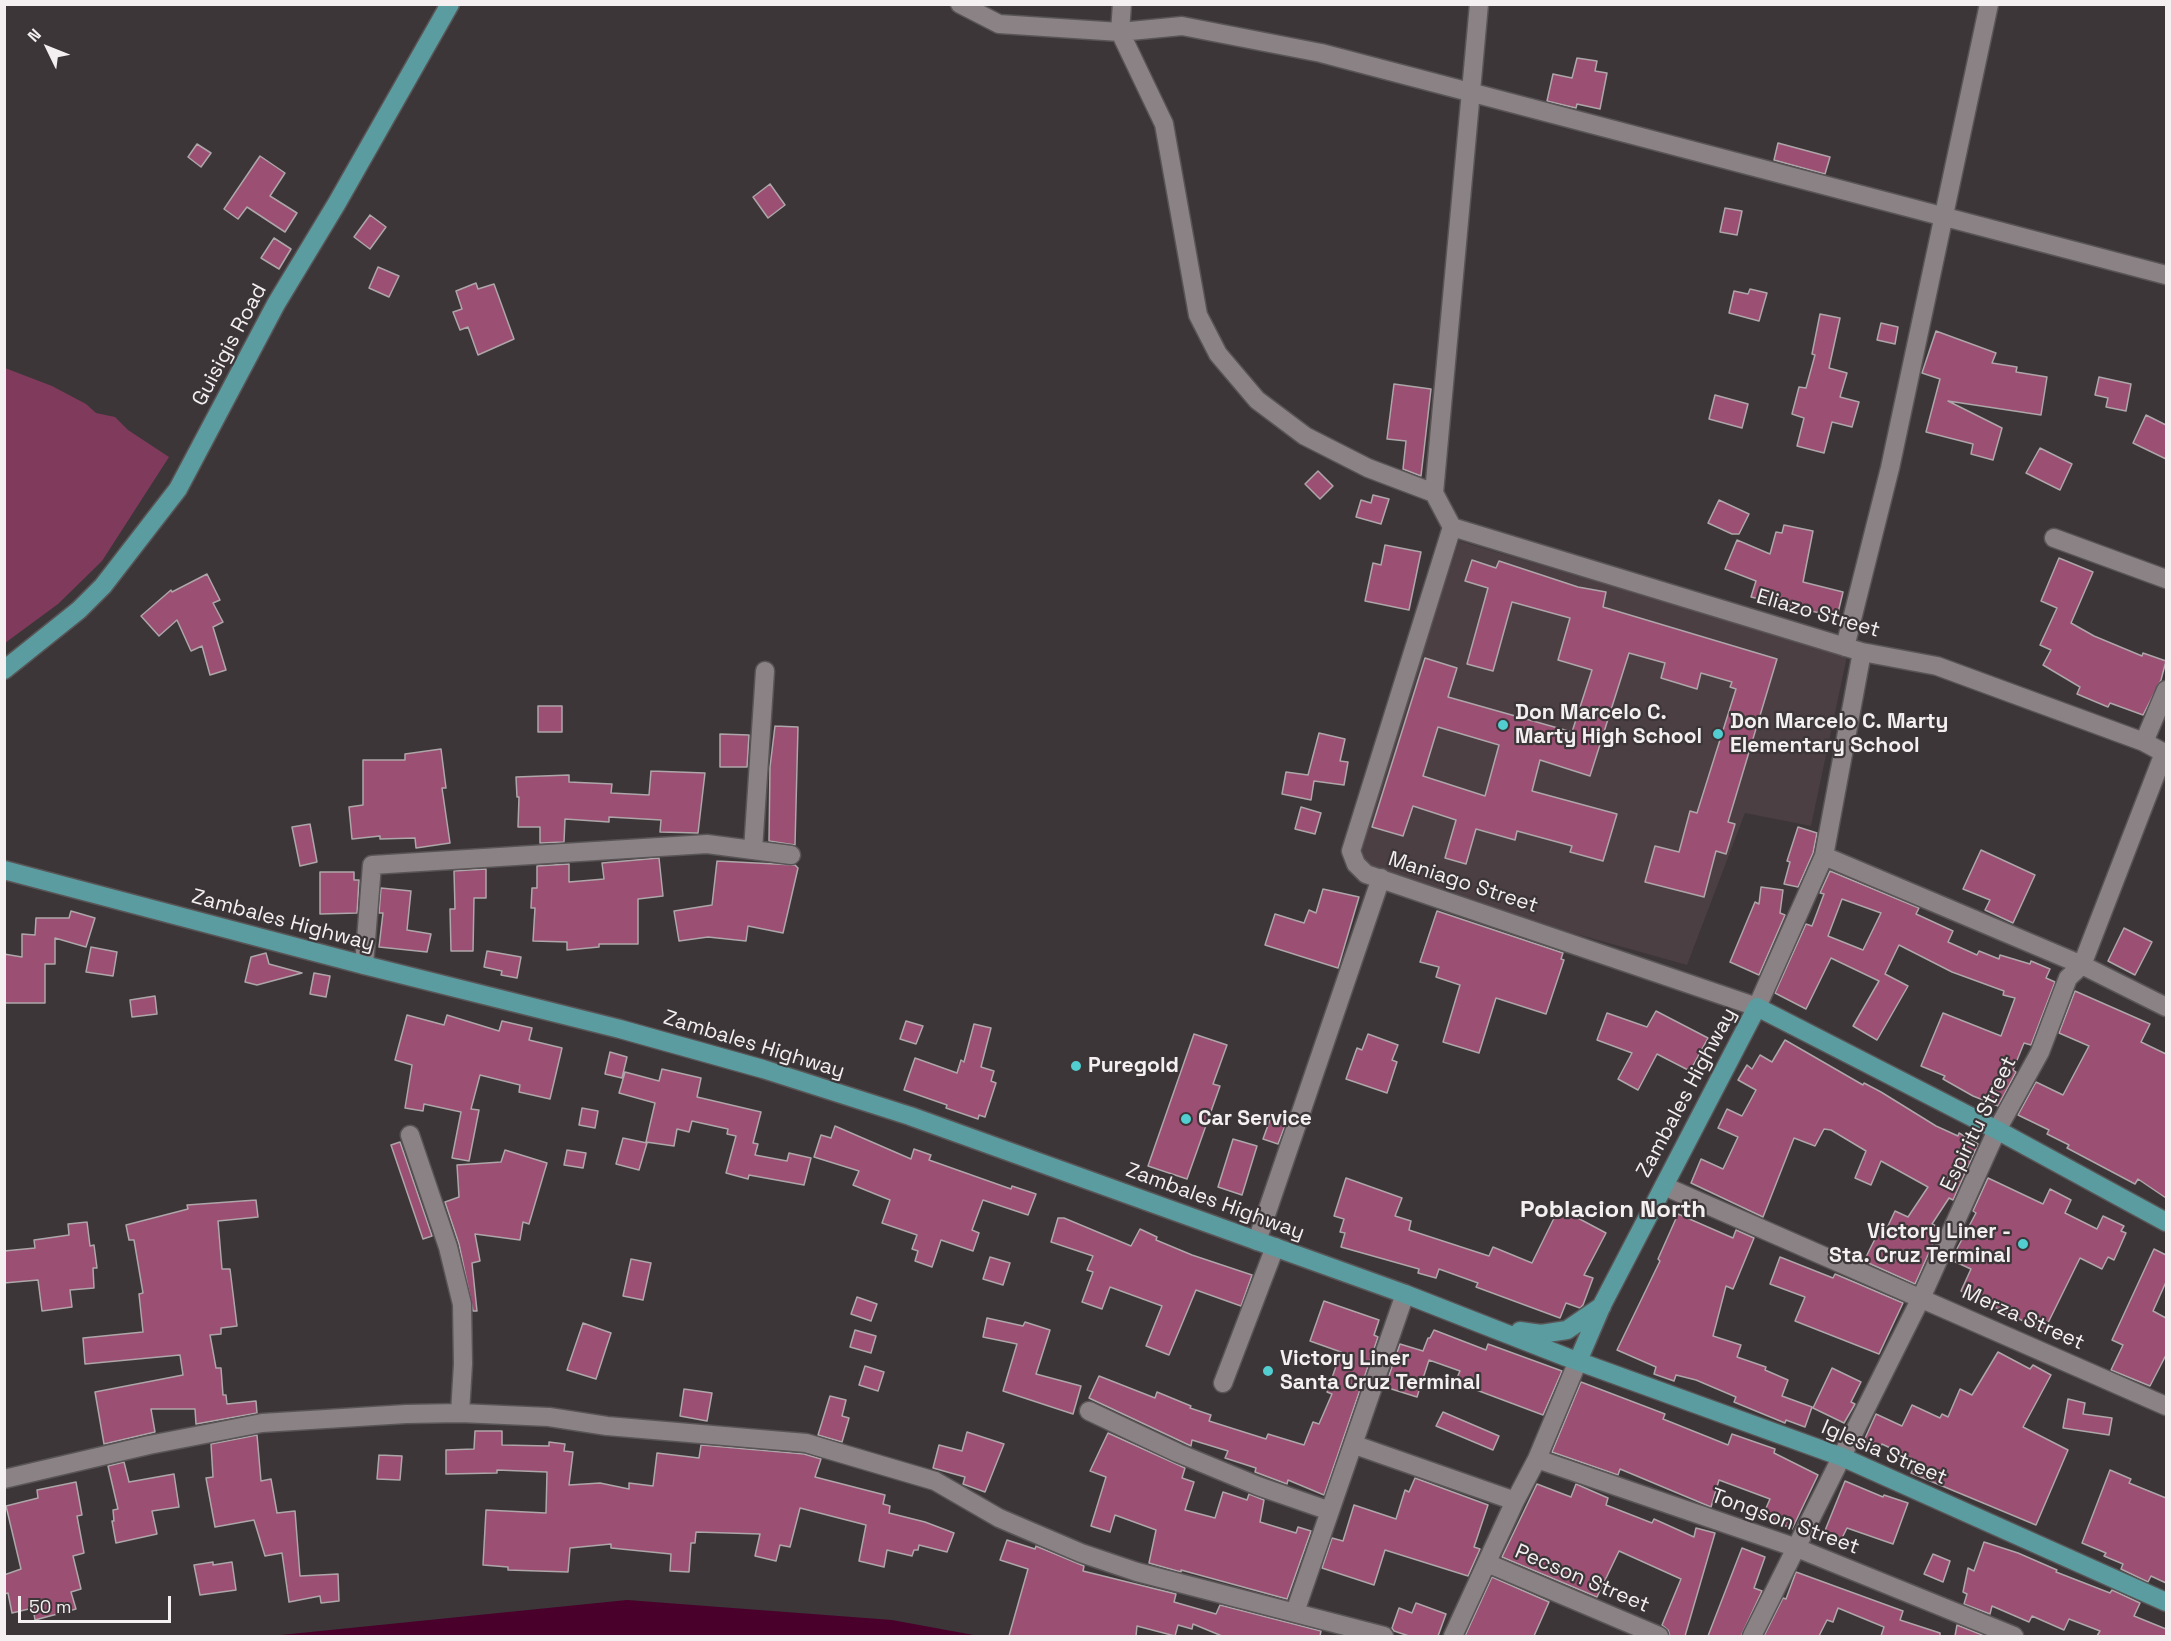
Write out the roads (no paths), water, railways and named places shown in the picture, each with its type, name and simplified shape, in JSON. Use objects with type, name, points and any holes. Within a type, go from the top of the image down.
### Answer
[{"type":"main road","name":"Guisigis Road","points":[[4,669],[79,610],[103,586],[177,489],[276,304],[338,203],[450,4]]},
{"type":"main road","name":"Zambales Highway","points":[[4,870],[364,966],[620,1029],[763,1069],[910,1116],[1405,1294],[1578,1361],[1602,1305],[1757,1007],[1997,1130],[2166,1222]]},
{"type":"main road","points":[[1489,1326],[1541,1334],[1567,1330],[1602,1305]]},
{"type":"main road","name":"Iglesia Street","points":[[1578,1361],[1842,1457],[2166,1602]]},
{"type":"street","points":[[960,4],[999,24],[1120,32],[1182,26],[1321,53],[2166,275]]},
{"type":"street","points":[[1122,4],[1120,32],[1164,124],[1198,315],[1218,354],[1257,400],[1305,436],[1368,468],[1434,493]]},
{"type":"street","points":[[1452,527],[1434,493],[1479,4]]},
{"type":"street","points":[[1757,1007],[1824,856],[1854,650],[1890,468],[1989,4]]},
{"type":"street","name":"Eliazo Street","points":[[1452,527],[1854,650],[1936,666],[2144,742],[2165,754]]},
{"type":"street","name":"Maniago Street","points":[[1452,527],[1351,851],[1356,864],[1366,874],[1757,1007]]},
{"type":"street","points":[[2054,538],[2166,579]]},
{"type":"street","points":[[753,850],[765,671]]},
{"type":"street","points":[[2144,742],[2166,690]]},
{"type":"street","name":"Espiritu Street","points":[[1752,1636],[1921,1298],[1997,1130],[2040,1052],[2068,978],[2082,964],[2165,754]]},
{"type":"street","points":[[364,966],[372,865],[707,844],[791,855]]},
{"type":"street","points":[[1824,856],[2082,964],[2166,1007]]},
{"type":"street","points":[[1257,1241],[1381,878]]},
{"type":"street","points":[[410,1135],[448,1247],[462,1304],[463,1364],[460,1413]]},
{"type":"street","name":"Merza Street","points":[[1664,1186],[2166,1406]]},
{"type":"street","points":[[1223,1383],[1275,1247]]},
{"type":"street","points":[[1295,1612],[1355,1445],[1405,1294]]},
{"type":"street","points":[[1454,1636],[1515,1501],[1538,1459],[1578,1361]]},
{"type":"street","points":[[1089,1411],[1178,1453],[1258,1486],[1330,1511]]},
{"type":"street","points":[[4,1479],[105,1454],[262,1423],[460,1413],[549,1417],[607,1426],[806,1443],[935,1480],[999,1518],[1082,1553],[1147,1575],[1384,1636]]},
{"type":"street","points":[[1355,1445],[1515,1501]]},
{"type":"street","name":"Tongson Street","points":[[1538,1459],[1797,1548],[2014,1636]]},
{"type":"street","name":"Pecson Street","points":[[1487,1563],[1659,1636]]},
{"type":"place","name":"Don Marcelo C. Marty High School","points":[[1503,725]]},
{"type":"place","name":"Don Marcelo C. Marty Elementary School","points":[[1718,734]]},
{"type":"place","name":"Puregold","points":[[1076,1066]]},
{"type":"place","name":"Car Service","points":[[1186,1119]]},
{"type":"place","name":"Victory Liner - Sta. Cruz Terminal","points":[[2023,1244]]},
{"type":"place","name":"Victory Liner Santa Cruz Terminal","points":[[1268,1371]]},
{"type":"district","name":"Poblacion North","points":[[1613,1210]]}]
